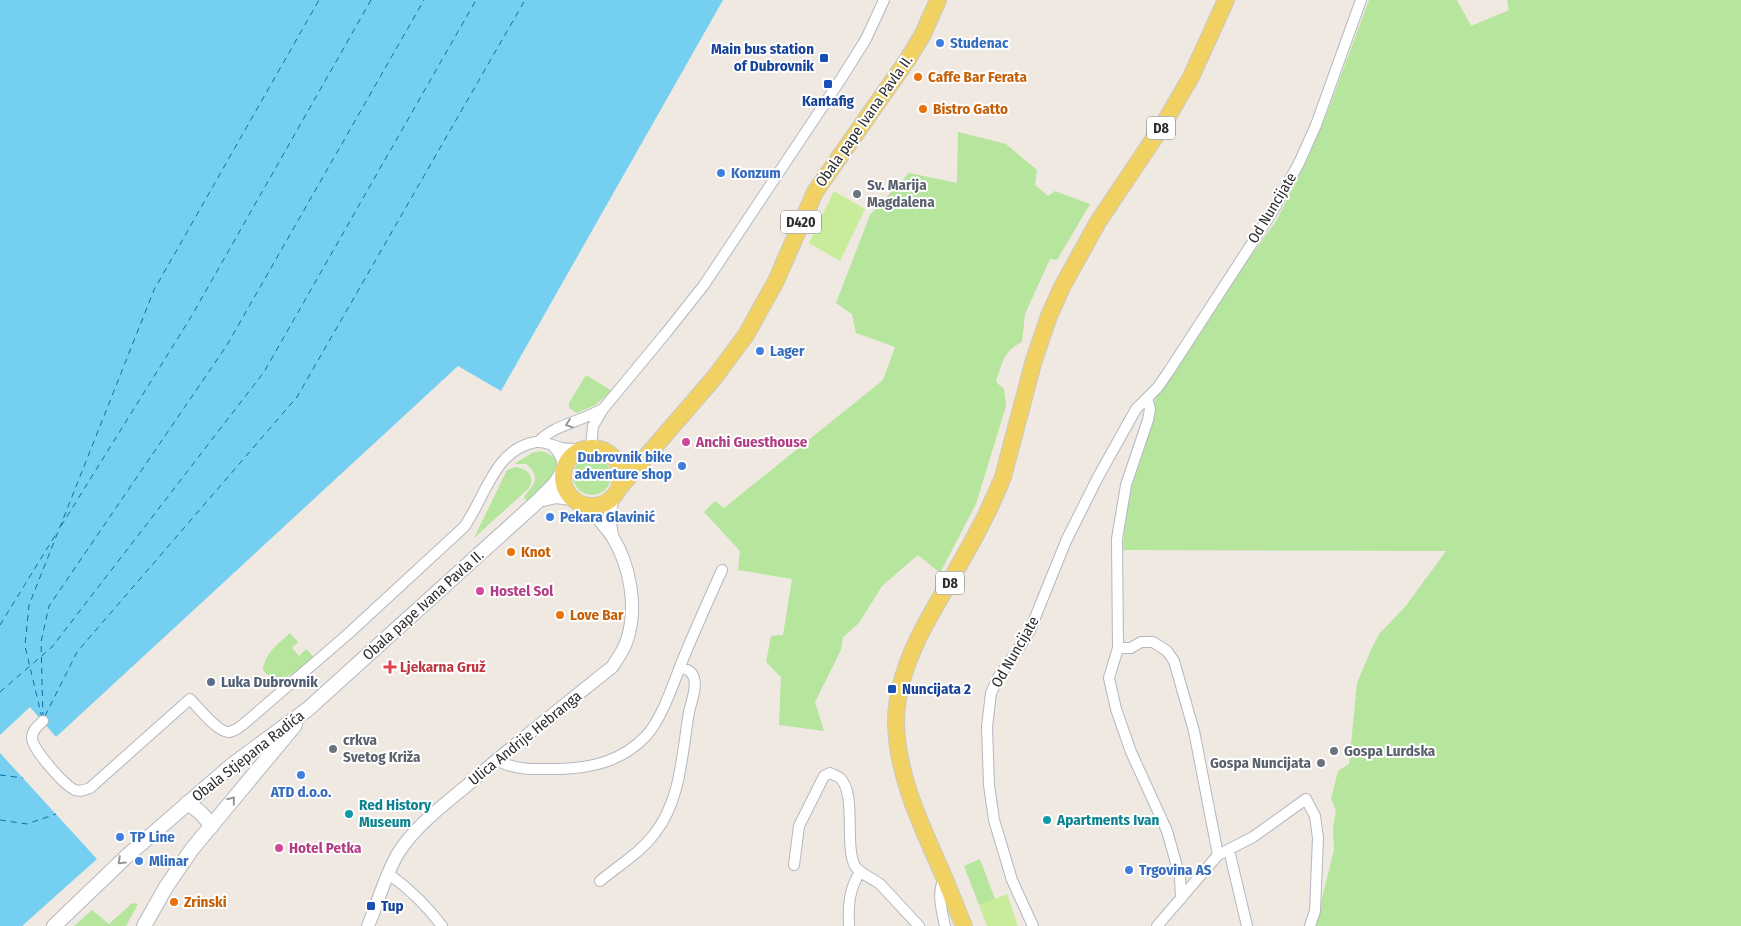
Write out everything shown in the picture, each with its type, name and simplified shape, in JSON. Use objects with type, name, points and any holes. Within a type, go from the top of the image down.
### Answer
[{"type":"main road","name":"Obala pape Ivana Pavla II.","points":[[617,491],[718,372],[746,335],[776,281],[815,192],[908,59],[923,34],[938,0]]},
{"type":"main road","name":"D8","points":[[964,926],[912,804],[898,750],[898,698],[905,674],[924,626],[981,526],[1001,484],[1037,351],[1049,316],[1062,287],[1093,229],[1163,125],[1191,77],[1226,0]]},
{"type":"main road","name":"Obala pape Ivana Pavla II.","points":[[613,455],[629,456],[660,441]]},
{"type":"main road","name":"D420","points":[[586,448],[606,450],[613,455]]},
{"type":"main road","points":[[577,501],[566,490],[563,482],[563,470],[574,453],[586,448]]},
{"type":"main road","points":[[613,455],[621,470],[617,491]]},
{"type":"main road","name":"Obala pape Ivana Pavla II.","points":[[308,709],[538,501],[555,484],[563,470]]},
{"type":"main road","name":"D420","points":[[577,501],[600,505],[608,501],[617,491]]},
{"type":"main road","points":[[538,501],[556,496],[577,501]]},
{"type":"main road","name":"Obala Stjepana Radića","points":[[54,926],[127,856],[232,765],[308,709]]},
{"type":"main road","name":"Obala Stjepana Radića","points":[[144,926],[166,887],[192,849],[308,709]]},
{"type":"main road","points":[[188,803],[200,811],[210,827]]},
{"type":"street","points":[[538,442],[571,449],[586,448],[603,409],[704,285],[841,79],[866,38],[884,0]]},
{"type":"street","name":"Od Nuncijate","points":[[1033,926],[1012,880],[994,820],[989,785],[987,727],[991,693],[999,676],[1018,652],[1030,630],[1080,510],[1136,409],[1158,387],[1169,371],[1271,214],[1299,163],[1316,125],[1361,0]]},
{"type":"street","points":[[1147,398],[1150,408],[1148,420],[1126,485],[1117,539],[1118,648],[1109,678],[1116,709],[1140,774],[1166,831],[1180,877],[1181,899]]},
{"type":"street","points":[[43,721],[34,730],[32,737],[39,753],[67,784],[75,790],[83,791],[90,788],[190,699],[220,730],[229,732],[235,730],[340,642],[464,527],[471,518],[498,466],[513,451],[538,442],[553,430],[582,420],[603,409]]},
{"type":"street","points":[[552,445],[562,459],[563,470]]},
{"type":"street","name":"Ulica Andrije Hebranga","points":[[368,926],[399,852],[412,835],[431,816],[496,760],[612,667],[621,654],[627,641],[633,608],[632,592],[613,537],[609,515],[610,506],[617,491]]},
{"type":"street","name":"Ulica Andrije Hebranga","points":[[577,501],[597,517],[613,537]]},
{"type":"street","points":[[496,760],[514,768],[535,769],[593,766],[628,751],[646,735],[655,723],[722,570]]},
{"type":"street","points":[[1118,648],[1131,648],[1141,642],[1153,642],[1167,651],[1174,661],[1194,731],[1218,855]]},
{"type":"street","points":[[600,881],[643,846],[668,814],[682,758],[695,684],[694,676],[689,670],[680,667]]},
{"type":"street","points":[[794,865],[799,826],[824,776],[830,773],[840,778],[847,791],[854,864],[860,872],[873,878],[880,884],[919,926]]},
{"type":"street","points":[[1156,926],[1218,855],[1253,838],[1306,799],[1315,816],[1318,838],[1315,911],[1310,926]]},
{"type":"street","points":[[1229,850],[1247,926]]},
{"type":"street","points":[[849,926],[848,906],[852,887],[860,872]]},
{"type":"street","points":[[389,874],[405,887],[442,926]]},
{"type":"street","points":[[944,877],[940,889],[940,903],[945,926]]},
{"type":"green space","points":[[1369,0],[1457,0],[1471,26],[1509,10],[1507,0],[1741,0],[1741,926],[1315,926],[1334,850],[1333,829],[1336,810],[1331,799],[1338,771],[1349,764],[1357,683],[1379,634],[1405,607],[1446,551],[1123,550],[1126,512],[1157,395],[1192,346],[1234,279],[1276,221],[1305,164],[1330,105]]},
{"type":"green space","points":[[958,132],[1006,144],[1037,170],[1035,185],[1048,196],[1055,191],[1090,204],[1057,260],[1050,259],[1025,314],[1022,342],[1007,354],[1002,364],[996,382],[1004,389],[1006,406],[976,504],[940,573],[918,555],[882,586],[859,623],[843,637],[841,650],[815,702],[824,731],[779,725],[781,677],[766,662],[771,636],[783,635],[792,579],[738,570],[740,551],[704,512],[715,501],[724,508],[883,380],[895,347],[856,333],[852,314],[836,303],[870,215],[909,173],[957,183]]},
{"type":"green space","points":[[834,191],[865,209],[840,261],[809,243]]},
{"type":"green space","points":[[586,375],[612,391],[595,405],[577,413],[569,408],[569,403]]},
{"type":"green space","points":[[541,451],[554,458],[558,472],[553,480],[527,502],[524,497],[535,480],[534,473],[526,464],[514,464],[532,453]]},
{"type":"green space","points":[[592,457],[605,463],[611,476],[605,489],[592,495],[579,489],[573,476],[579,463]]},
{"type":"green space","points":[[515,467],[524,469],[531,477],[528,489],[474,538],[507,470]]},
{"type":"green space","points":[[290,633],[298,642],[292,648],[299,656],[306,649],[314,657],[289,676],[276,679],[269,676],[263,670],[264,664],[273,649]]},
{"type":"green space","points":[[980,859],[995,899],[979,905],[964,866]]},
{"type":"green space","points":[[1007,894],[1018,926],[987,926],[979,905]]},
{"type":"green space","points":[[132,903],[138,904],[126,926],[74,926],[92,910],[109,924]]},
{"type":"water","points":[[0,0],[723,0],[501,391],[458,366],[56,737],[30,707],[0,735]]},
{"type":"water","points":[[0,753],[97,859],[22,926],[0,926]]},
{"type":"ferry route","points":[[42,718],[25,646],[29,605],[154,290],[319,0]]},
{"type":"ferry route","points":[[61,526],[191,317],[371,0]]},
{"type":"ferry route","points":[[43,718],[41,642],[49,606],[227,345],[424,0]]},
{"type":"ferry route","points":[[0,692],[52,647],[264,372],[476,0]]},
{"type":"ferry route","points":[[45,716],[77,652],[297,397],[525,0]]},
{"type":"ferry route","points":[[0,625],[56,534]]},
{"type":"ferry route","points":[[0,775],[23,778]]},
{"type":"ferry route","points":[[0,820],[27,824],[56,814]]},
{"type":"place","name":"Studenac","points":[[940,43]]},
{"type":"place","name":"Main bus station of Dubrovnik","points":[[824,58]]},
{"type":"place","name":"Caffe Bar Ferata","points":[[918,77]]},
{"type":"place","name":"Kantafig","points":[[828,84]]},
{"type":"place","name":"Bistro Gatto","points":[[923,109]]},
{"type":"place","name":"Konzum","points":[[721,173]]},
{"type":"place","name":"Sv. Marija Magdalena","points":[[857,194]]},
{"type":"place","name":"Lager","points":[[760,351]]},
{"type":"place","name":"Anchi Guesthouse","points":[[686,442]]},
{"type":"place","name":"Dubrovnik bike adventure shop","points":[[682,466]]},
{"type":"place","name":"Pekara Glavinić","points":[[550,517]]},
{"type":"place","name":"Knot","points":[[511,552]]},
{"type":"place","name":"Hostel Sol","points":[[480,591]]},
{"type":"place","name":"Love Bar","points":[[560,615]]},
{"type":"place","name":"Ljekarna Gruž","points":[[390,667]]},
{"type":"place","name":"Luka Dubrovnik","points":[[211,682]]},
{"type":"place","name":"Nuncijata 2","points":[[892,689]]},
{"type":"place","name":"crkva Svetog Križa","points":[[333,749]]},
{"type":"place","name":"Gospa Lurdska","points":[[1334,751]]},
{"type":"place","name":"Gospa Nuncijata","points":[[1321,763]]},
{"type":"place","name":"ATD d.o.o.","points":[[301,775]]},
{"type":"place","name":"Red History Museum","points":[[349,814]]},
{"type":"place","name":"Apartments Ivan","points":[[1047,820]]},
{"type":"place","name":"TP Line","points":[[120,837]]},
{"type":"place","name":"Hotel Petka","points":[[279,848]]},
{"type":"place","name":"Mlinar","points":[[139,861]]},
{"type":"place","name":"Trgovina AS","points":[[1129,870]]},
{"type":"place","name":"Zrinski","points":[[174,902]]},
{"type":"place","name":"Tup","points":[[371,906]]}]
